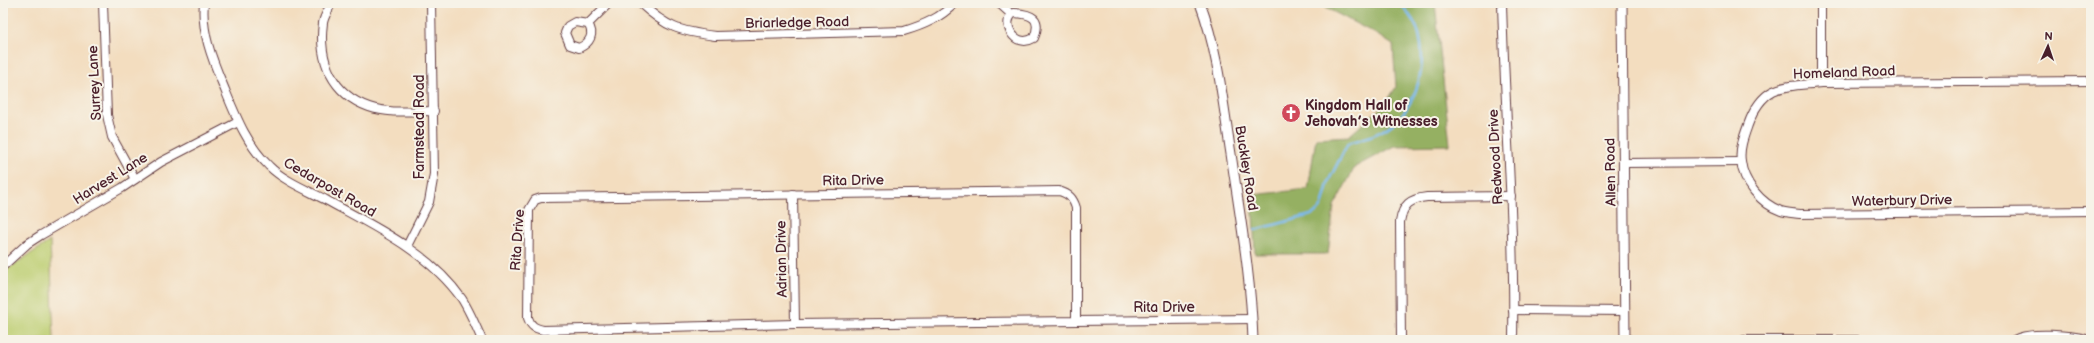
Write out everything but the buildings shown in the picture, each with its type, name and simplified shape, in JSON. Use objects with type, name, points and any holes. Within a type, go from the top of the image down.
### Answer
[{"type":"street","name":"Surrey Lane","points":[[103,3],[107,115],[112,137],[135,179]]},
{"type":"street","name":"Cedarpost Road","points":[[204,3],[205,34],[216,68],[238,122],[256,151],[280,175],[406,246],[429,262],[462,299],[482,340]]},
{"type":"street","points":[[331,3],[324,21],[321,46],[324,61],[341,89],[355,100],[370,107],[387,111],[434,111]]},
{"type":"street","name":"Farmstead Road","points":[[406,246],[429,202],[434,174],[432,3]]},
{"type":"street","points":[[588,24],[609,3]]},
{"type":"street","name":"Briarledge Road","points":[[640,3],[657,19],[671,27],[686,32],[715,36],[904,31],[926,24],[945,12],[955,3]]},
{"type":"street","points":[[999,3],[1011,14]]},
{"type":"street","name":"Buckley Road","points":[[1200,3],[1218,67],[1243,232],[1253,340]]},
{"type":"street","name":"Redwood Drive","points":[[1502,3],[1511,196],[1514,310],[1513,340]]},
{"type":"street","name":"Allen Road","points":[[1622,3],[1625,340]]},
{"type":"street","points":[[1821,3],[1821,83]]},
{"type":"street","name":"Homeland Road","points":[[1740,162],[1744,135],[1752,113],[1761,100],[1772,92],[1786,87],[1821,83],[2091,81]]},
{"type":"street","name":"Harvest Lane","points":[[3,266],[27,244],[135,179],[160,162],[238,122]]},
{"type":"street","points":[[1624,163],[1740,162]]},
{"type":"street","name":"Waterbury Drive","points":[[1740,162],[1751,187],[1764,201],[1782,211],[1800,214],[2091,211]]},
{"type":"street","name":"Rita Drive","points":[[1076,320],[1076,208],[1073,199],[1067,193],[1059,191],[1022,190],[541,198],[535,200],[529,210],[528,318],[530,324],[535,328],[542,330],[795,324],[1252,319]]},
{"type":"street","name":"Adrian Drive","points":[[793,194],[795,324]]},
{"type":"street","points":[[1401,340],[1400,222],[1402,212],[1407,203],[1415,199],[1427,197],[1511,196]]},
{"type":"street","points":[[1514,310],[1625,311]]},
{"type":"street","points":[[2014,340],[2043,335],[2074,337],[2090,340]]},
{"type":"street","points":[[1744,340],[1857,340]]},
{"type":"green space","points":[[1317,3],[1435,3],[1450,145],[1394,146],[1355,167],[1334,206],[1328,254],[1255,254],[1252,195],[1308,189],[1316,138],[1349,136],[1386,103],[1396,87],[1393,45],[1374,33]]},
{"type":"green space","points":[[50,241],[54,340],[3,340],[3,276],[6,270]]},
{"type":"waterway","points":[[1255,230],[1311,215],[1318,211],[1322,206],[1329,180],[1348,143],[1380,132],[1392,124],[1410,103],[1420,76],[1422,62],[1421,48],[1416,25],[1400,3]]},
{"type":"place","name":"Kingdom Hall of Jehovah’s Witnesses","points":[[1291,113]]}]
